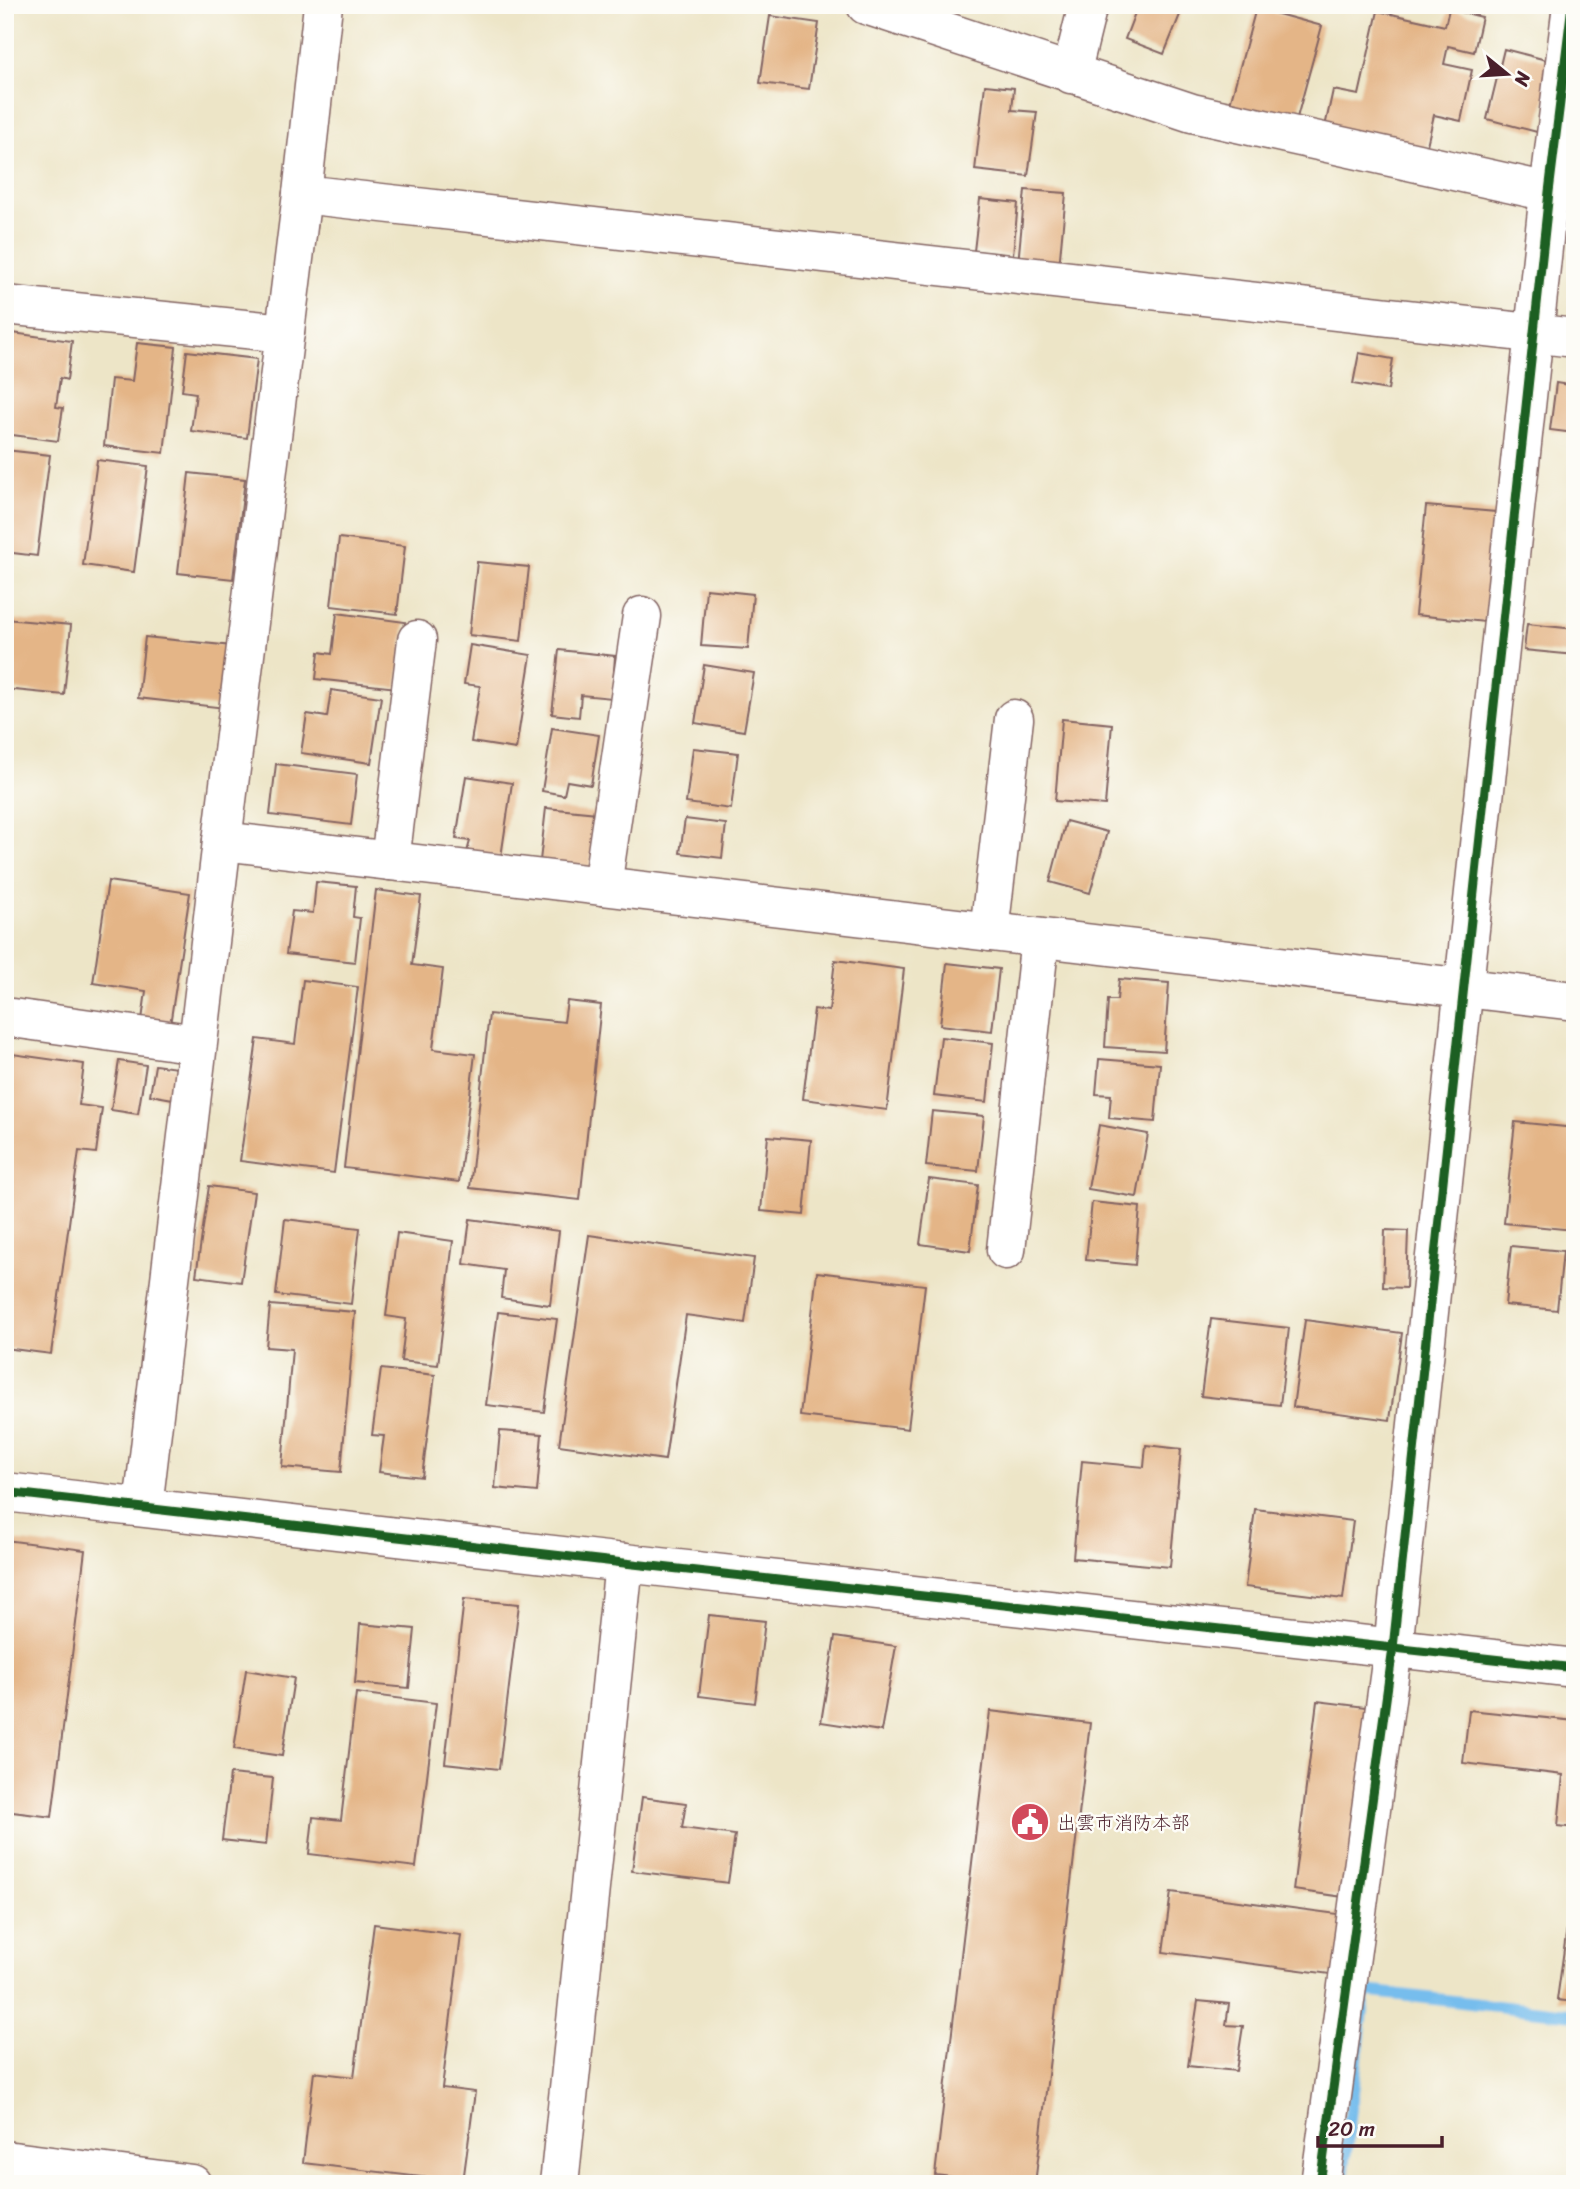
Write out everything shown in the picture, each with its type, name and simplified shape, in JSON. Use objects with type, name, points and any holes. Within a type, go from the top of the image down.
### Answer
[{"type":"street","points":[[144,1507],[197,1044],[323,5]]},
{"type":"street","points":[[866,5],[1192,113],[1549,192]]},
{"type":"street","points":[[1071,74],[1088,5]]},
{"type":"street","points":[[1320,2184],[1393,1648],[1462,988],[1572,5]]},
{"type":"street","points":[[302,194],[1575,338]]},
{"type":"street","points":[[5,305],[285,333]]},
{"type":"street","points":[[602,886],[642,616]]},
{"type":"street","points":[[390,861],[417,640]]},
{"type":"street","points":[[989,932],[1014,719]]},
{"type":"street","points":[[222,841],[1575,1001]]},
{"type":"street","points":[[1006,1250],[1040,938]]},
{"type":"street","points":[[5,1017],[197,1044]]},
{"type":"street","points":[[5,1492],[1575,1668]]},
{"type":"street","points":[[559,2184],[624,1563]]},
{"type":"street","points":[[5,2160],[192,2184]]},
{"type":"building","points":[[1138,5],[1184,5],[1164,54],[1125,39]]},
{"type":"building","points":[[1256,8],[1322,26],[1295,125],[1229,107]]},
{"type":"building","points":[[1449,9],[1482,17],[1474,52],[1448,46],[1444,64],[1472,70],[1461,121],[1434,115],[1424,158],[1323,136],[1333,90],[1359,95],[1378,11],[1445,26]]},
{"type":"building","points":[[770,16],[819,23],[809,89],[760,83]]},
{"type":"building","points":[[1504,49],[1554,62],[1537,132],[1487,119]]},
{"type":"building","points":[[985,85],[1014,88],[1012,110],[1037,112],[1028,176],[975,170]]},
{"type":"building","points":[[1025,190],[1066,193],[1059,268],[1018,264]]},
{"type":"building","points":[[980,199],[1018,203],[1013,255],[974,251]]},
{"type":"building","points":[[5,332],[72,341],[67,380],[60,378],[56,407],[63,408],[58,441],[5,434]]},
{"type":"building","points":[[137,343],[176,347],[164,453],[104,446],[111,379],[132,381]]},
{"type":"building","points":[[187,351],[257,359],[247,438],[191,431],[196,393],[182,391]]},
{"type":"building","points":[[1359,353],[1393,359],[1388,390],[1353,384]]},
{"type":"building","points":[[1556,383],[1575,386],[1575,433],[1550,430]]},
{"type":"building","points":[[5,450],[50,455],[37,556],[5,552]]},
{"type":"building","points":[[97,460],[148,466],[134,572],[83,565]]},
{"type":"building","points":[[189,473],[245,479],[233,579],[178,573]]},
{"type":"building","points":[[1426,506],[1496,512],[1485,622],[1415,615]]},
{"type":"building","points":[[339,538],[405,546],[397,614],[331,606]]},
{"type":"building","points":[[477,562],[529,567],[521,641],[469,635]]},
{"type":"building","points":[[706,589],[753,594],[748,649],[701,646]]},
{"type":"building","points":[[337,613],[405,622],[397,688],[316,679],[319,652],[332,654]]},
{"type":"building","points":[[5,619],[71,625],[64,695],[5,689]]},
{"type":"building","points":[[1527,624],[1575,629],[1575,655],[1524,650]]},
{"type":"building","points":[[145,637],[232,646],[225,708],[138,698]]},
{"type":"building","points":[[470,645],[531,655],[516,749],[471,742],[480,686],[464,684]]},
{"type":"building","points":[[559,650],[615,656],[612,698],[581,695],[579,717],[552,714]]},
{"type":"building","points":[[704,665],[754,673],[744,731],[695,723]]},
{"type":"building","points":[[331,690],[381,697],[371,763],[301,753],[307,714],[327,717]]},
{"type":"building","points":[[1062,719],[1112,724],[1105,805],[1055,801]]},
{"type":"building","points":[[552,728],[599,735],[591,785],[567,781],[564,795],[542,791]]},
{"type":"building","points":[[693,748],[738,753],[731,809],[686,803]]},
{"type":"building","points":[[276,764],[357,774],[351,825],[270,815]]},
{"type":"building","points":[[466,776],[512,783],[501,857],[467,852],[470,841],[456,839]]},
{"type":"building","points":[[546,808],[597,813],[590,866],[540,861]]},
{"type":"building","points":[[685,819],[726,824],[722,858],[680,853]]},
{"type":"building","points":[[1066,821],[1107,832],[1090,893],[1050,882]]},
{"type":"building","points":[[108,881],[190,893],[170,1025],[142,1020],[146,991],[93,983]]},
{"type":"building","points":[[316,882],[356,886],[353,917],[360,918],[355,962],[286,954],[292,911],[313,913]]},
{"type":"building","points":[[376,890],[421,896],[412,965],[443,969],[433,1049],[475,1054],[459,1182],[344,1168]]},
{"type":"building","points":[[835,960],[904,969],[887,1110],[803,1099],[814,1009],[829,1011]]},
{"type":"building","points":[[947,963],[999,969],[992,1031],[940,1025]]},
{"type":"building","points":[[1119,979],[1169,983],[1164,1051],[1105,1047],[1108,1000],[1117,1000]]},
{"type":"building","points":[[303,980],[358,987],[334,1173],[240,1161],[257,1039],[295,1044]]},
{"type":"building","points":[[567,1001],[601,1005],[580,1200],[470,1188],[489,1014],[564,1022]]},
{"type":"building","points":[[941,1037],[993,1043],[987,1102],[934,1096]]},
{"type":"building","points":[[5,1053],[84,1064],[79,1105],[102,1108],[96,1153],[79,1151],[51,1354],[5,1348]]},
{"type":"building","points":[[1099,1059],[1160,1064],[1155,1122],[1109,1118],[1111,1095],[1096,1094]]},
{"type":"building","points":[[119,1061],[146,1065],[138,1114],[111,1110]]},
{"type":"building","points":[[155,1065],[177,1068],[173,1099],[150,1095]]},
{"type":"building","points":[[932,1111],[984,1116],[978,1171],[926,1166]]},
{"type":"building","points":[[1515,1122],[1575,1128],[1573,1230],[1504,1223]]},
{"type":"building","points":[[1099,1125],[1148,1134],[1137,1197],[1088,1189]]},
{"type":"building","points":[[768,1136],[811,1140],[804,1215],[761,1211]]},
{"type":"building","points":[[929,1179],[978,1185],[970,1251],[920,1244]]},
{"type":"building","points":[[209,1186],[254,1192],[241,1282],[196,1276]]},
{"type":"building","points":[[1092,1202],[1140,1207],[1135,1265],[1086,1260]]},
{"type":"building","points":[[285,1219],[360,1228],[351,1304],[276,1295]]},
{"type":"building","points":[[470,1219],[559,1231],[550,1305],[501,1298],[504,1270],[464,1264]]},
{"type":"building","points":[[1385,1230],[1408,1231],[1406,1288],[1383,1287]]},
{"type":"building","points":[[397,1233],[453,1241],[438,1365],[401,1361],[406,1319],[386,1316]]},
{"type":"building","points":[[589,1235],[754,1258],[745,1323],[686,1315],[665,1460],[559,1445]]},
{"type":"building","points":[[1511,1246],[1563,1251],[1557,1310],[1505,1305]]},
{"type":"building","points":[[817,1272],[925,1285],[908,1429],[800,1416]]},
{"type":"building","points":[[270,1305],[355,1312],[341,1472],[282,1467],[292,1349],[266,1347]]},
{"type":"building","points":[[498,1312],[557,1319],[544,1412],[486,1405]]},
{"type":"building","points":[[1211,1319],[1289,1328],[1280,1405],[1201,1396]]},
{"type":"building","points":[[1305,1320],[1402,1333],[1390,1420],[1293,1407]]},
{"type":"building","points":[[381,1369],[435,1375],[422,1477],[379,1472],[384,1436],[372,1435]]},
{"type":"building","points":[[500,1431],[542,1434],[537,1492],[495,1488]]},
{"type":"building","points":[[1146,1445],[1181,1449],[1170,1567],[1073,1558],[1082,1461],[1144,1467]]},
{"type":"building","points":[[1255,1509],[1353,1521],[1343,1599],[1245,1587]]},
{"type":"building","points":[[5,1540],[85,1550],[52,1817],[5,1811]]},
{"type":"building","points":[[464,1599],[519,1604],[499,1769],[445,1763]]},
{"type":"building","points":[[709,1615],[765,1621],[755,1703],[699,1696]]},
{"type":"building","points":[[360,1624],[415,1629],[409,1688],[355,1683]]},
{"type":"building","points":[[835,1637],[896,1646],[881,1731],[821,1722]]},
{"type":"building","points":[[246,1670],[294,1678],[282,1756],[234,1749]]},
{"type":"building","points":[[356,1693],[436,1703],[416,1867],[309,1854],[313,1817],[341,1820]]},
{"type":"building","points":[[1317,1701],[1374,1708],[1351,1898],[1293,1890]]},
{"type":"building","points":[[1469,1710],[1575,1721],[1575,1828],[1558,1826],[1563,1775],[1463,1763]]},
{"type":"building","points":[[990,1711],[1090,1723],[1035,2184],[935,2175]]},
{"type":"building","points":[[230,1774],[273,1778],[266,1845],[222,1840]]},
{"type":"building","points":[[642,1797],[686,1803],[682,1828],[735,1835],[728,1883],[632,1871]]},
{"type":"building","points":[[1171,1892],[1345,1915],[1337,1975],[1163,1952]]},
{"type":"building","points":[[1569,1913],[1575,1914],[1575,2002],[1557,2000]]},
{"type":"building","points":[[374,1924],[461,1935],[442,2088],[475,2092],[463,2182],[303,2163],[314,2072],[354,2077]]},
{"type":"building","points":[[1198,2001],[1229,2004],[1226,2025],[1243,2026],[1236,2071],[1188,2066]]},
{"type":"waterway","points":[[1342,2184],[1365,1991],[1575,2015]]},
{"type":"cycle path","points":[[1320,2184],[1393,1648],[1549,192],[1572,5]]},
{"type":"cycle path","points":[[5,1492],[1575,1668]]},
{"type":"place","name":"出雲市消防本部","points":[[1030,1822]]}]
